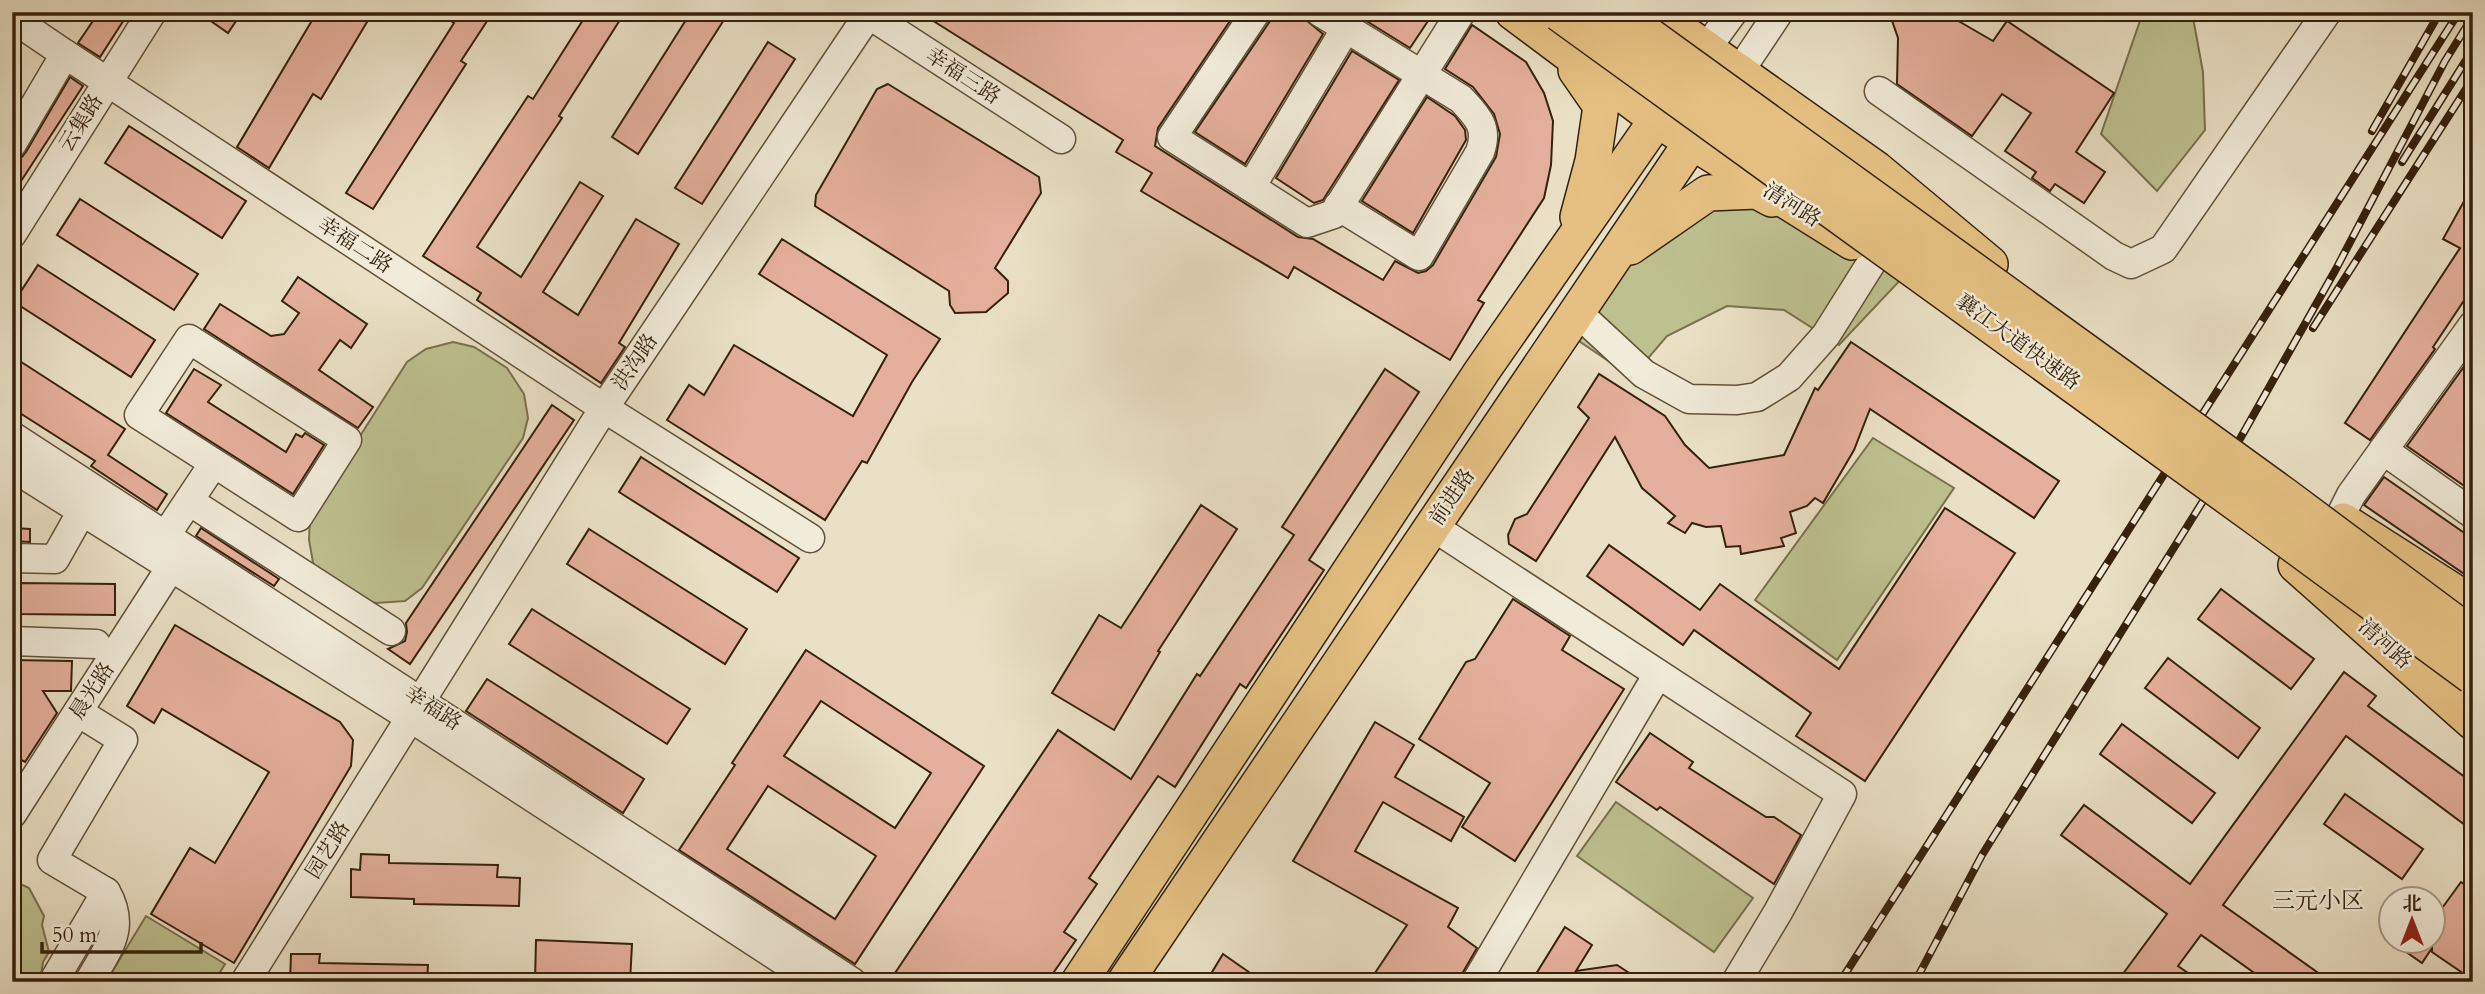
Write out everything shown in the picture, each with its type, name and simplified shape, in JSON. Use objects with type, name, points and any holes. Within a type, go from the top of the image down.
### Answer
[{"type":"highway","name":"襄江大道快速路","points":[[1614,12],[2284,496],[2473,638]]},
{"type":"highway","points":[[1655,12],[1676,33],[1869,172],[1974,272]]},
{"type":"highway","name":"襄江大道快速路","points":[[1559,28],[2238,502],[2473,676]]},
{"type":"main road","name":"清河路","points":[[1513,12],[1559,28],[1656,119],[1905,275],[2072,397]]},
{"type":"main road","points":[[1655,12],[1876,169],[1999,272],[2106,348]]},
{"type":"main road","points":[[1559,28],[1601,106],[1593,161],[1570,246]]},
{"type":"main road","name":"前进路","points":[[1079,982],[1475,382],[1706,50]]},
{"type":"main road","name":"前进路","points":[[1125,982],[1739,72]]},
{"type":"main road","points":[[1613,259],[1708,193],[1757,191],[1823,225]]},
{"type":"main road","points":[[2334,516],[2473,604]]},
{"type":"main road","name":"清河路","points":[[2296,565],[2473,722]]},
{"type":"street","name":"云集路","points":[[12,234],[152,12]]},
{"type":"street","points":[[1256,12],[1172,137],[1307,223],[1334,214],[1461,12]]},
{"type":"street","points":[[1320,12],[1461,99],[1479,119],[1485,138],[1419,256],[1338,206]]},
{"type":"street","name":"前进路","points":[[1706,50],[1733,12]]},
{"type":"street","name":"前进路","points":[[1739,72],[1779,12]]},
{"type":"street","points":[[1878,91],[2114,256],[2132,264],[2163,249],[2327,12]]},
{"type":"street","name":"幸福三路","points":[[868,13],[1061,139]]},
{"type":"street","name":"洪沟路","points":[[416,709],[604,408],[868,13]]},
{"type":"street","name":"幸福二路","points":[[12,18],[604,408],[810,538]]},
{"type":"street","points":[[1251,187],[1346,28]]},
{"type":"street","points":[[12,144],[65,54]]},
{"type":"street","points":[[1577,312],[1644,374],[1689,399],[1737,400],[1756,397],[1789,377],[1826,335],[1875,257]]},
{"type":"street","points":[[2334,516],[2473,326]]},
{"type":"street","points":[[189,339],[347,440],[298,517],[214,463],[139,415],[189,339]]},
{"type":"street","name":"幸福路","points":[[12,436],[166,535],[816,982]]},
{"type":"street","points":[[2383,450],[2473,514]]},
{"type":"street","points":[[166,535],[214,463]]},
{"type":"street","name":"幸福路","points":[[12,467],[171,567],[416,709],[852,982]]},
{"type":"street","points":[[188,501],[391,631]]},
{"type":"street","points":[[12,558],[55,559],[82,511]]},
{"type":"street","points":[[1432,526],[1842,794],[1778,912],[1736,982]]},
{"type":"street","name":"晨光路","points":[[12,814],[171,567]]},
{"type":"street","points":[[12,641],[96,644]]},
{"type":"street","points":[[1476,982],[1658,674]]},
{"type":"street","name":"园艺路","points":[[245,982],[416,709]]},
{"type":"street","points":[[78,712],[123,740],[52,860],[106,892],[113,905],[115,936],[89,982]]},
{"type":"street","points":[[53,982],[106,892]]},
{"type":"green space","points":[[2143,12],[2192,12],[2203,72],[2205,130],[2157,191],[2101,134]]},
{"type":"green space","points":[[1757,191],[1905,275],[1839,345],[1784,310],[1727,306],[1667,336],[1632,377],[1564,331],[1613,259],[1708,193]]},
{"type":"green space","points":[[453,342],[474,347],[507,368],[524,394],[528,418],[523,438],[422,588],[405,601],[376,603],[350,599],[314,568],[309,540],[310,515],[407,362],[426,349]]},
{"type":"green space","points":[[1873,438],[1954,488],[1837,660],[1755,600]]},
{"type":"green space","points":[[1616,802],[1753,898],[1714,952],[1577,856]]},
{"type":"green space","points":[[12,880],[29,888],[44,916],[42,925],[49,952],[43,962],[41,975],[28,982],[12,982]]},
{"type":"green space","points":[[146,916],[225,964],[214,982],[106,982]]},
{"type":"building","points":[[99,12],[129,12],[100,57],[78,43]]},
{"type":"building","points":[[198,12],[242,12],[228,33]]},
{"type":"building","points":[[317,12],[373,12],[321,99],[313,94],[269,168],[237,147]]},
{"type":"building","points":[[437,12],[493,12],[461,61],[466,64],[373,209],[346,193],[454,23]]},
{"type":"building","points":[[588,12],[625,12],[559,116],[562,118],[477,247],[521,277],[580,182],[603,196],[543,292],[578,315],[636,219],[679,244],[619,343],[625,347],[601,383],[477,300],[481,293],[423,256],[528,96],[533,99]]},
{"type":"building","points":[[691,12],[729,12],[638,154],[612,137]]},
{"type":"building","points":[[919,12],[1236,12],[1158,128],[1155,146],[1298,237],[1313,239],[1383,280],[1395,261],[1418,273],[1433,265],[1496,157],[1500,134],[1494,114],[1473,87],[1445,69],[1472,25],[1526,62],[1544,93],[1553,121],[1551,165],[1544,198],[1478,300],[1484,303],[1450,360],[1294,267],[1288,278],[1141,191],[1152,173],[1116,152],[1123,140]]},
{"type":"building","points":[[1273,12],[1303,12],[1306,20],[1323,34],[1245,164],[1195,132],[1270,21]]},
{"type":"building","points":[[1352,12],[1434,12],[1410,48]]},
{"type":"building","points":[[1889,12],[1955,12],[1955,19],[1993,41],[2007,21],[2114,93],[2076,152],[2105,172],[2084,203],[2055,184],[2050,191],[2032,178],[2036,172],[2005,151],[2031,113],[2002,94],[1972,136],[1897,84],[1898,38]]},
{"type":"building","points":[[768,42],[795,59],[702,204],[675,188]]},
{"type":"building","points":[[1352,51],[1399,80],[1323,200],[1314,203],[1276,178]]},
{"type":"building","points":[[70,77],[83,86],[12,195],[12,161],[21,158],[26,152]]},
{"type":"building","points":[[888,84],[1039,177],[1041,193],[995,268],[1008,281],[1008,293],[986,312],[955,313],[950,305],[949,291],[815,206],[816,195],[877,89]]},
{"type":"building","points":[[1427,97],[1455,116],[1465,130],[1466,140],[1413,233],[1362,201]]},
{"type":"building","points":[[129,126],[246,201],[222,238],[105,163]]},
{"type":"building","points":[[2473,185],[2473,287],[2433,347],[2435,349],[2370,440],[2345,423],[2460,248],[2443,239]]},
{"type":"building","points":[[80,199],[198,274],[174,310],[57,235]]},
{"type":"building","points":[[782,239],[940,339],[912,382],[867,463],[862,461],[825,520],[667,420],[689,385],[704,395],[734,345],[853,416],[887,355],[759,274]]},
{"type":"building","points":[[38,265],[155,340],[131,377],[14,302]]},
{"type":"building","points":[[298,277],[367,324],[351,348],[340,340],[319,370],[373,407],[358,428],[204,329],[220,304],[271,336],[284,334],[299,313],[282,301]]},
{"type":"building","points":[[1851,342],[2059,481],[2034,518],[1870,409],[1854,450],[1823,503],[1815,498],[1807,506],[1790,512],[1796,533],[1781,538],[1784,546],[1741,554],[1740,546],[1726,547],[1721,526],[1706,527],[1692,523],[1685,533],[1668,523],[1675,516],[1642,488],[1615,437],[1536,561],[1509,544],[1508,535],[1515,519],[1527,514],[1589,418],[1578,407],[1599,374],[1665,416],[1685,445],[1709,468],[1784,455],[1815,388],[1818,390]]},
{"type":"building","points":[[12,356],[125,429],[108,455],[167,494],[157,510],[91,466],[95,461],[12,408]]},
{"type":"building","points":[[2463,368],[2473,375],[2473,492],[2407,446]]},
{"type":"building","points":[[194,369],[221,385],[208,402],[286,452],[296,434],[302,437],[305,433],[324,445],[293,494],[166,413]]},
{"type":"building","points":[[1385,369],[1419,392],[1309,560],[1324,570],[1246,688],[1240,684],[1175,787],[1158,776],[1089,878],[1097,884],[1064,932],[1076,940],[1047,982],[889,982],[1058,730],[1131,779],[1197,674],[1200,676],[1294,535],[1282,527]]},
{"type":"building","points":[[552,405],[574,420],[410,664],[388,649],[405,641],[406,623]]},
{"type":"building","points":[[641,457],[799,558],[777,592],[619,492]]},
{"type":"building","points":[[2384,477],[2473,539],[2473,580],[2364,505]]},
{"type":"building","points":[[1201,505],[1237,529],[1158,651],[1160,652],[1114,730],[1052,693],[1099,615],[1121,628]]},
{"type":"building","points":[[1945,508],[2015,553],[1865,781],[1796,736],[1811,713],[1694,630],[1683,645],[1587,576],[1609,545],[1700,610],[1720,584],[1839,669]]},
{"type":"building","points":[[12,528],[30,529],[30,542],[12,541]]},
{"type":"building","points":[[201,528],[279,579],[274,586],[196,536]]},
{"type":"building","points":[[589,529],[747,629],[725,664],[567,564]]},
{"type":"building","points":[[18,583],[115,584],[115,615],[17,614]]},
{"type":"building","points":[[2221,589],[2314,659],[2291,689],[2198,619]]},
{"type":"building","points":[[1513,599],[1570,636],[1562,650],[1624,689],[1515,861],[1462,827],[1490,783],[1419,739],[1466,662],[1475,659]]},
{"type":"building","points":[[532,609],[690,709],[667,744],[509,644]]},
{"type":"building","points":[[175,625],[340,722],[353,740],[351,766],[234,963],[151,914],[190,848],[215,863],[269,772],[162,709],[154,723],[127,706]]},
{"type":"building","points":[[806,650],[984,766],[855,964],[679,850],[735,765],[732,763]],"holes":[[[821,701],[931,773],[895,828],[784,756]],[[768,786],[876,856],[835,919],[727,849]]]},
{"type":"building","points":[[2168,658],[2260,728],[2238,758],[2145,688]]},
{"type":"building","points":[[12,660],[72,661],[71,691],[43,691],[57,713],[25,762],[12,755]]},
{"type":"building","points":[[2344,672],[2376,696],[2368,706],[2473,783],[2473,831],[2346,736],[2223,905],[2331,982],[2267,982],[2201,935],[2178,966],[2201,982],[2117,982],[2167,914],[2061,835],[2084,805],[2190,884]]},
{"type":"building","points":[[487,679],[644,779],[623,813],[466,711]]},
{"type":"building","points":[[1375,722],[1414,745],[1395,777],[1464,817],[1451,841],[1383,802],[1355,851],[1458,908],[1448,927],[1477,948],[1459,982],[1369,982],[1407,925],[1293,861]]},
{"type":"building","points":[[2122,724],[2215,793],[2192,823],[2100,754]]},
{"type":"building","points":[[1650,733],[1693,762],[1689,768],[1766,817],[1774,817],[1801,835],[1774,884],[1660,807],[1657,810],[1616,782]]},
{"type":"building","points":[[2345,794],[2423,849],[2402,879],[2324,824]]},
{"type":"building","points":[[361,854],[389,855],[389,863],[498,865],[497,877],[520,878],[519,906],[414,904],[414,899],[351,897],[351,869],[360,870]]},
{"type":"building","points":[[2461,882],[2473,890],[2473,980],[2438,956],[2446,956],[2446,903]]},
{"type":"building","points":[[1565,927],[1592,945],[1576,971],[1617,965],[1643,982],[1573,982],[1572,976],[1569,982],[1550,982],[1536,974]]},
{"type":"building","points":[[536,940],[632,944],[630,982],[535,982]]},
{"type":"building","points":[[291,954],[320,954],[319,963],[428,965],[427,982],[290,982]]},
{"type":"building","points":[[1223,954],[1263,982],[1206,982]]},
{"type":"building","points":[[2412,956],[2427,956],[2422,963]]},
{"type":"railway","points":[[2372,131],[2440,12]]},
{"type":"railway","points":[[1840,982],[2459,12]]},
{"type":"railway","points":[[1915,982],[1982,855],[2223,469],[2336,269],[2445,61],[2473,16]]},
{"type":"railway","points":[[2402,162],[2473,49]]},
{"type":"railway","points":[[2313,328],[2473,78]]},
{"type":"district","name":"三元小区","points":[[2318,900]]}]
